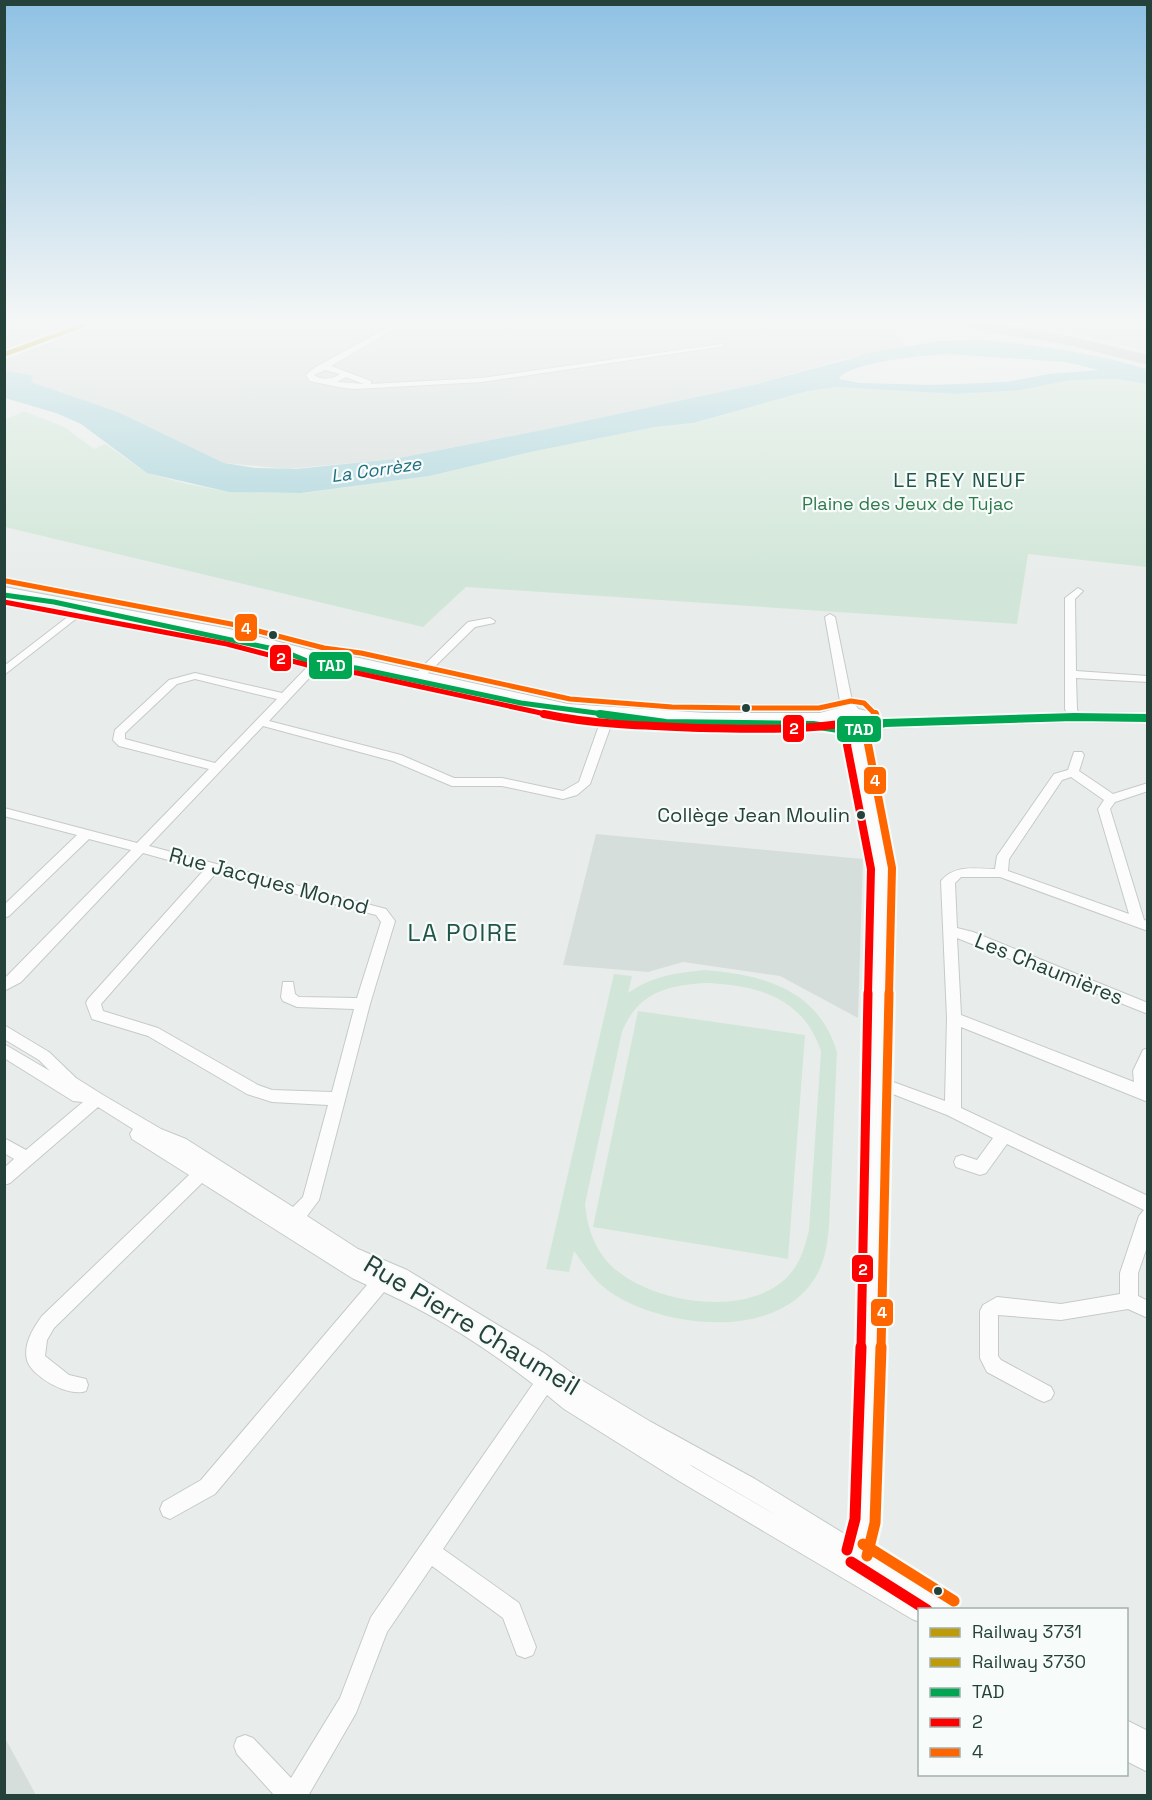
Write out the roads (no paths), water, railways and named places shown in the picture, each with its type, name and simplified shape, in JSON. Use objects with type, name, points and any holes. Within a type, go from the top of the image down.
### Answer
[{"type":"street","points":[[1073,715],[1070,598],[1078,591]]},
{"type":"street","points":[[4,593],[241,637],[320,661]]},
{"type":"street","points":[[85,607],[320,661],[580,710],[706,718],[885,723],[1148,713]]},
{"type":"street","points":[[4,672],[85,607]]},
{"type":"street","points":[[830,617],[882,868],[869,1451],[865,1521],[853,1562]]},
{"type":"street","points":[[416,679],[472,624],[490,621]]},
{"type":"street","points":[[4,998],[14,987],[10,982],[320,661]]},
{"type":"street","points":[[1071,674],[1148,679]]},
{"type":"street","points":[[217,767],[123,744],[119,740],[119,732],[173,682],[184,677],[195,676],[284,697]]},
{"type":"street","points":[[416,679],[575,712],[666,723],[813,725],[850,721]]},
{"type":"street","points":[[1073,715],[1148,718]]},
{"type":"street","points":[[261,722],[397,758],[452,782],[502,782],[564,795],[584,784],[608,717]]},
{"type":"street","points":[[1073,772],[1078,755]]},
{"type":"street","points":[[1073,772],[1111,799],[1148,787]]},
{"type":"street","points":[[1001,873],[1002,859],[1058,777],[1073,772]]},
{"type":"street","name":"Les Chaumières","points":[[1111,799],[1104,809],[1143,924]]},
{"type":"street","name":"Rue Jacques Monod","points":[[4,812],[381,912],[388,921],[310,1200],[290,1223]]},
{"type":"street","points":[[4,913],[87,833]]},
{"type":"street","points":[[214,867],[93,1003],[97,1016],[153,1032],[253,1090],[272,1096],[339,1099]]},
{"type":"street","name":"Les Chaumières","points":[[953,1111],[954,1018],[948,881],[958,873],[1001,873],[1143,924]]},
{"type":"street","name":"Les Chaumières","points":[[950,931],[968,935],[1148,1009]]},
{"type":"street","points":[[288,986],[288,997],[297,1002],[363,1005]]},
{"type":"street","points":[[954,1018],[1144,1094],[1141,1071],[1148,1054]]},
{"type":"street","name":"Rue Pierre Chaumeil","points":[[4,1031],[44,1056],[94,1102]]},
{"type":"street","name":"Rue Pierre Chaumeil","points":[[4,1050],[206,1168],[290,1223],[358,1272],[386,1276],[537,1359],[576,1387],[644,1429],[703,1459],[918,1610]]},
{"type":"street","points":[[877,1082],[953,1111],[1148,1204]]},
{"type":"street","points":[[4,1178],[94,1102]]},
{"type":"street","points":[[962,1162],[980,1168],[1004,1136]]},
{"type":"street","points":[[4,1144],[27,1159]]},
{"type":"street","points":[[79,1385],[65,1383],[36,1360],[34,1348],[39,1334],[48,1322],[206,1168]]},
{"type":"street","points":[[1129,1301],[1129,1273],[1148,1216]]},
{"type":"street","points":[[170,1509],[208,1486],[386,1276]]},
{"type":"street","name":"Rue Pierre Chaumeil","points":[[386,1276],[518,1361],[571,1402],[686,1474],[944,1608]]},
{"type":"street","points":[[1044,1393],[994,1366],[989,1358],[989,1311],[997,1305],[1061,1312],[1129,1301],[1148,1310]]},
{"type":"street","points":[[245,1746],[293,1796],[348,1705],[379,1625],[545,1382]]},
{"type":"street","points":[[428,1551],[511,1611],[525,1647]]},
{"type":"street","points":[[1128,1732],[1148,1744]]},
{"type":"street","points":[[1128,1749],[1148,1761]]},
{"type":"water","name":"La Corrèze","points":[[39,408],[106,408],[224,463],[255,468],[296,469],[394,459],[645,408],[747,408],[693,423],[655,427],[535,451],[429,476],[301,493],[229,492],[147,473],[81,424]]},
{"type":"place","name":"Collège Jean Moulin","points":[[861,815]]},
{"type":"district","name":"LE REY NEUF","points":[[960,480]]},
{"type":"district","name":"LA POIRE","points":[[463,933]]},
{"type":"park label","name":"Plaine des Jeux de Tujac","points":[[908,504]]}]
